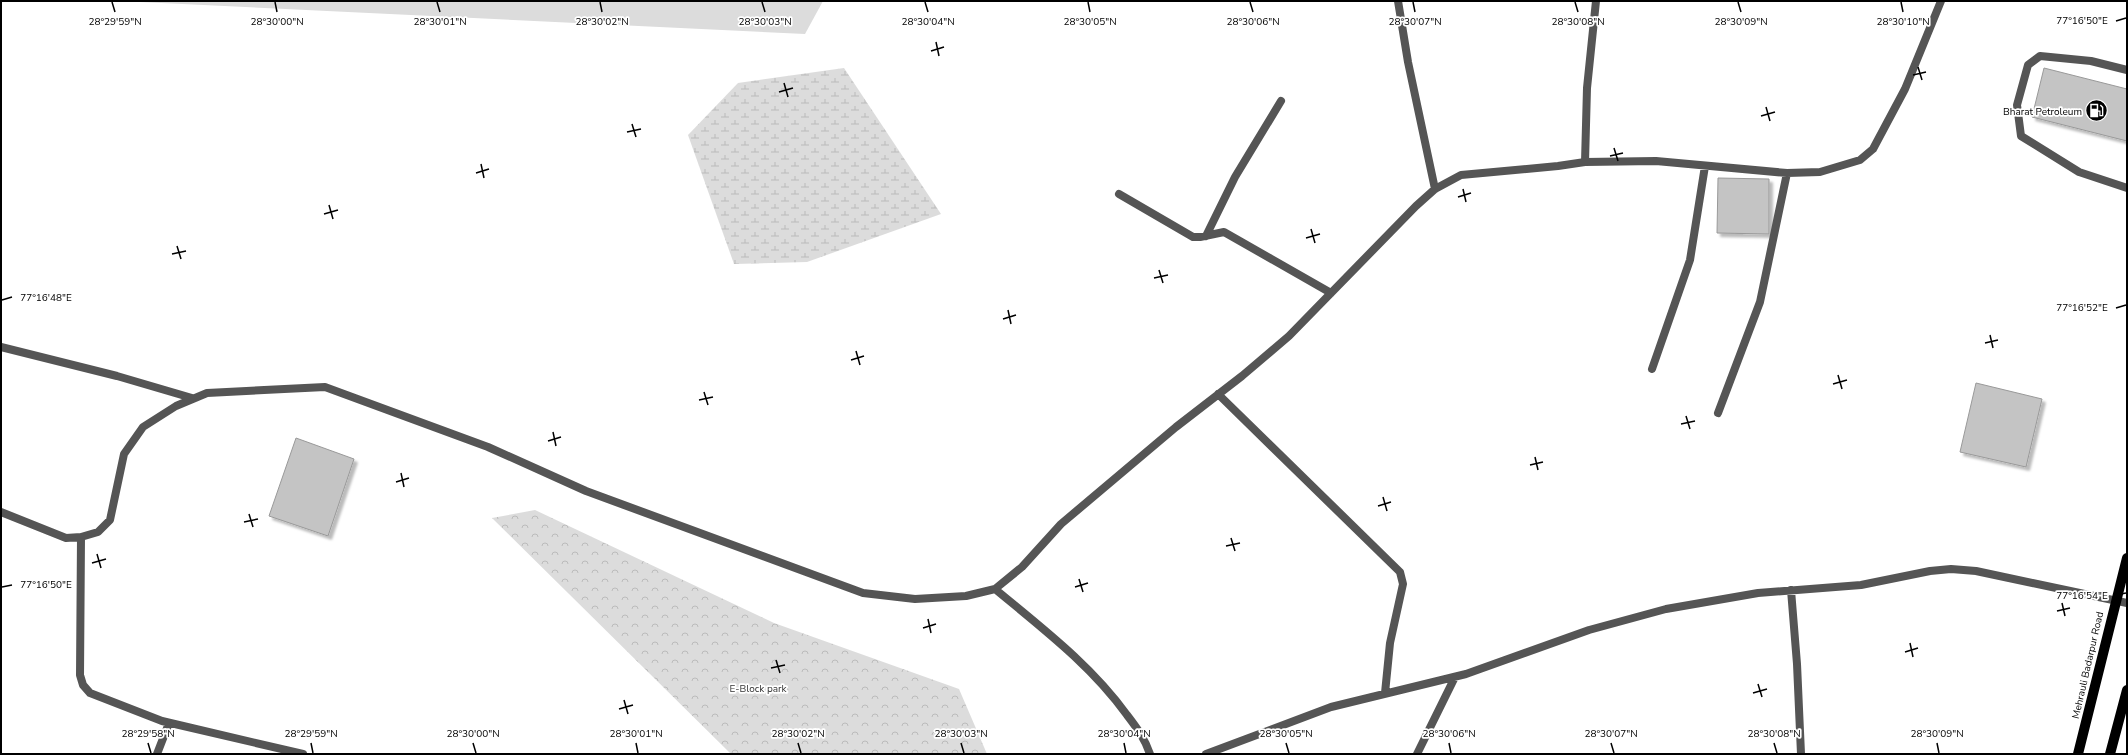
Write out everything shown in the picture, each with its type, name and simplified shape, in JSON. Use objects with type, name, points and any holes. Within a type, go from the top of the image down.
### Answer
[{"type":"main road","name":"Mehrauli Badarpur Road","points":[[2078,754],[2115,601],[2127,558]]},
{"type":"main road","points":[[2110,754],[2127,690]]},
{"type":"street","points":[[1398,1],[1408,62],[1435,189]]},
{"type":"street","points":[[1585,162],[1587,88],[1596,1]]},
{"type":"street","points":[[1,512],[66,538],[81,537],[98,532],[110,520],[124,454],[143,426],[176,406],[207,393],[325,387],[488,448],[586,491],[863,594],[915,599],[966,596],[995,589],[1022,567],[1061,524],[1176,427],[1289,336],[1416,206],[1435,189],[1449,180],[1461,175],[1585,162],[1656,161],[1787,173],[1820,172],[1860,160],[1873,149],[1905,89],[1941,1]]},
{"type":"street","points":[[2127,70],[2090,61],[2040,56],[2028,65],[2017,105],[2021,136],[2079,172],[2127,188]]},
{"type":"street","points":[[1206,236],[1235,177],[1281,101]]},
{"type":"street","points":[[1652,369],[1690,260],[1705,166]]},
{"type":"street","points":[[1718,412],[1760,302],[1787,173]]},
{"type":"street","points":[[1118,194],[1193,237],[1224,232],[1331,293]]},
{"type":"street","points":[[1,347],[117,376],[192,398]]},
{"type":"street","points":[[1218,394],[1400,572],[1404,584],[1390,643],[1385,692]]},
{"type":"street","points":[[81,537],[80,675],[83,684],[90,694],[169,723],[303,754]]},
{"type":"street","points":[[1206,754],[1331,707],[1385,692],[1455,677],[1589,630],[1666,609],[1758,593],[1861,585],[1951,569],[1976,571],[2127,603]]},
{"type":"street","points":[[995,589],[1076,656],[1111,692],[1146,740],[1150,754]]},
{"type":"street","points":[[1791,590],[1797,664],[1801,754]]},
{"type":"street","points":[[1417,754],[1455,677]]},
{"type":"street","points":[[157,754],[169,723]]},
{"type":"green space","points":[[119,1],[823,1],[805,34]]},
{"type":"green space","points":[[844,68],[941,214],[807,262],[734,264],[688,135],[738,83]]},
{"type":"green space","name":"E-Block park","points":[[535,510],[774,623],[959,689],[987,754],[731,754],[492,518]]},
{"type":"building","points":[[2044,68],[2127,89],[2127,141],[2032,117]]},
{"type":"building","points":[[1718,178],[1769,179],[1769,234],[1717,233]]},
{"type":"building","points":[[1976,383],[2042,399],[2026,467],[1960,452]]},
{"type":"building","points":[[296,438],[354,459],[328,536],[269,516]]},
{"type":"place","name":"Bharat Petroleum","points":[[2097,111]]}]
